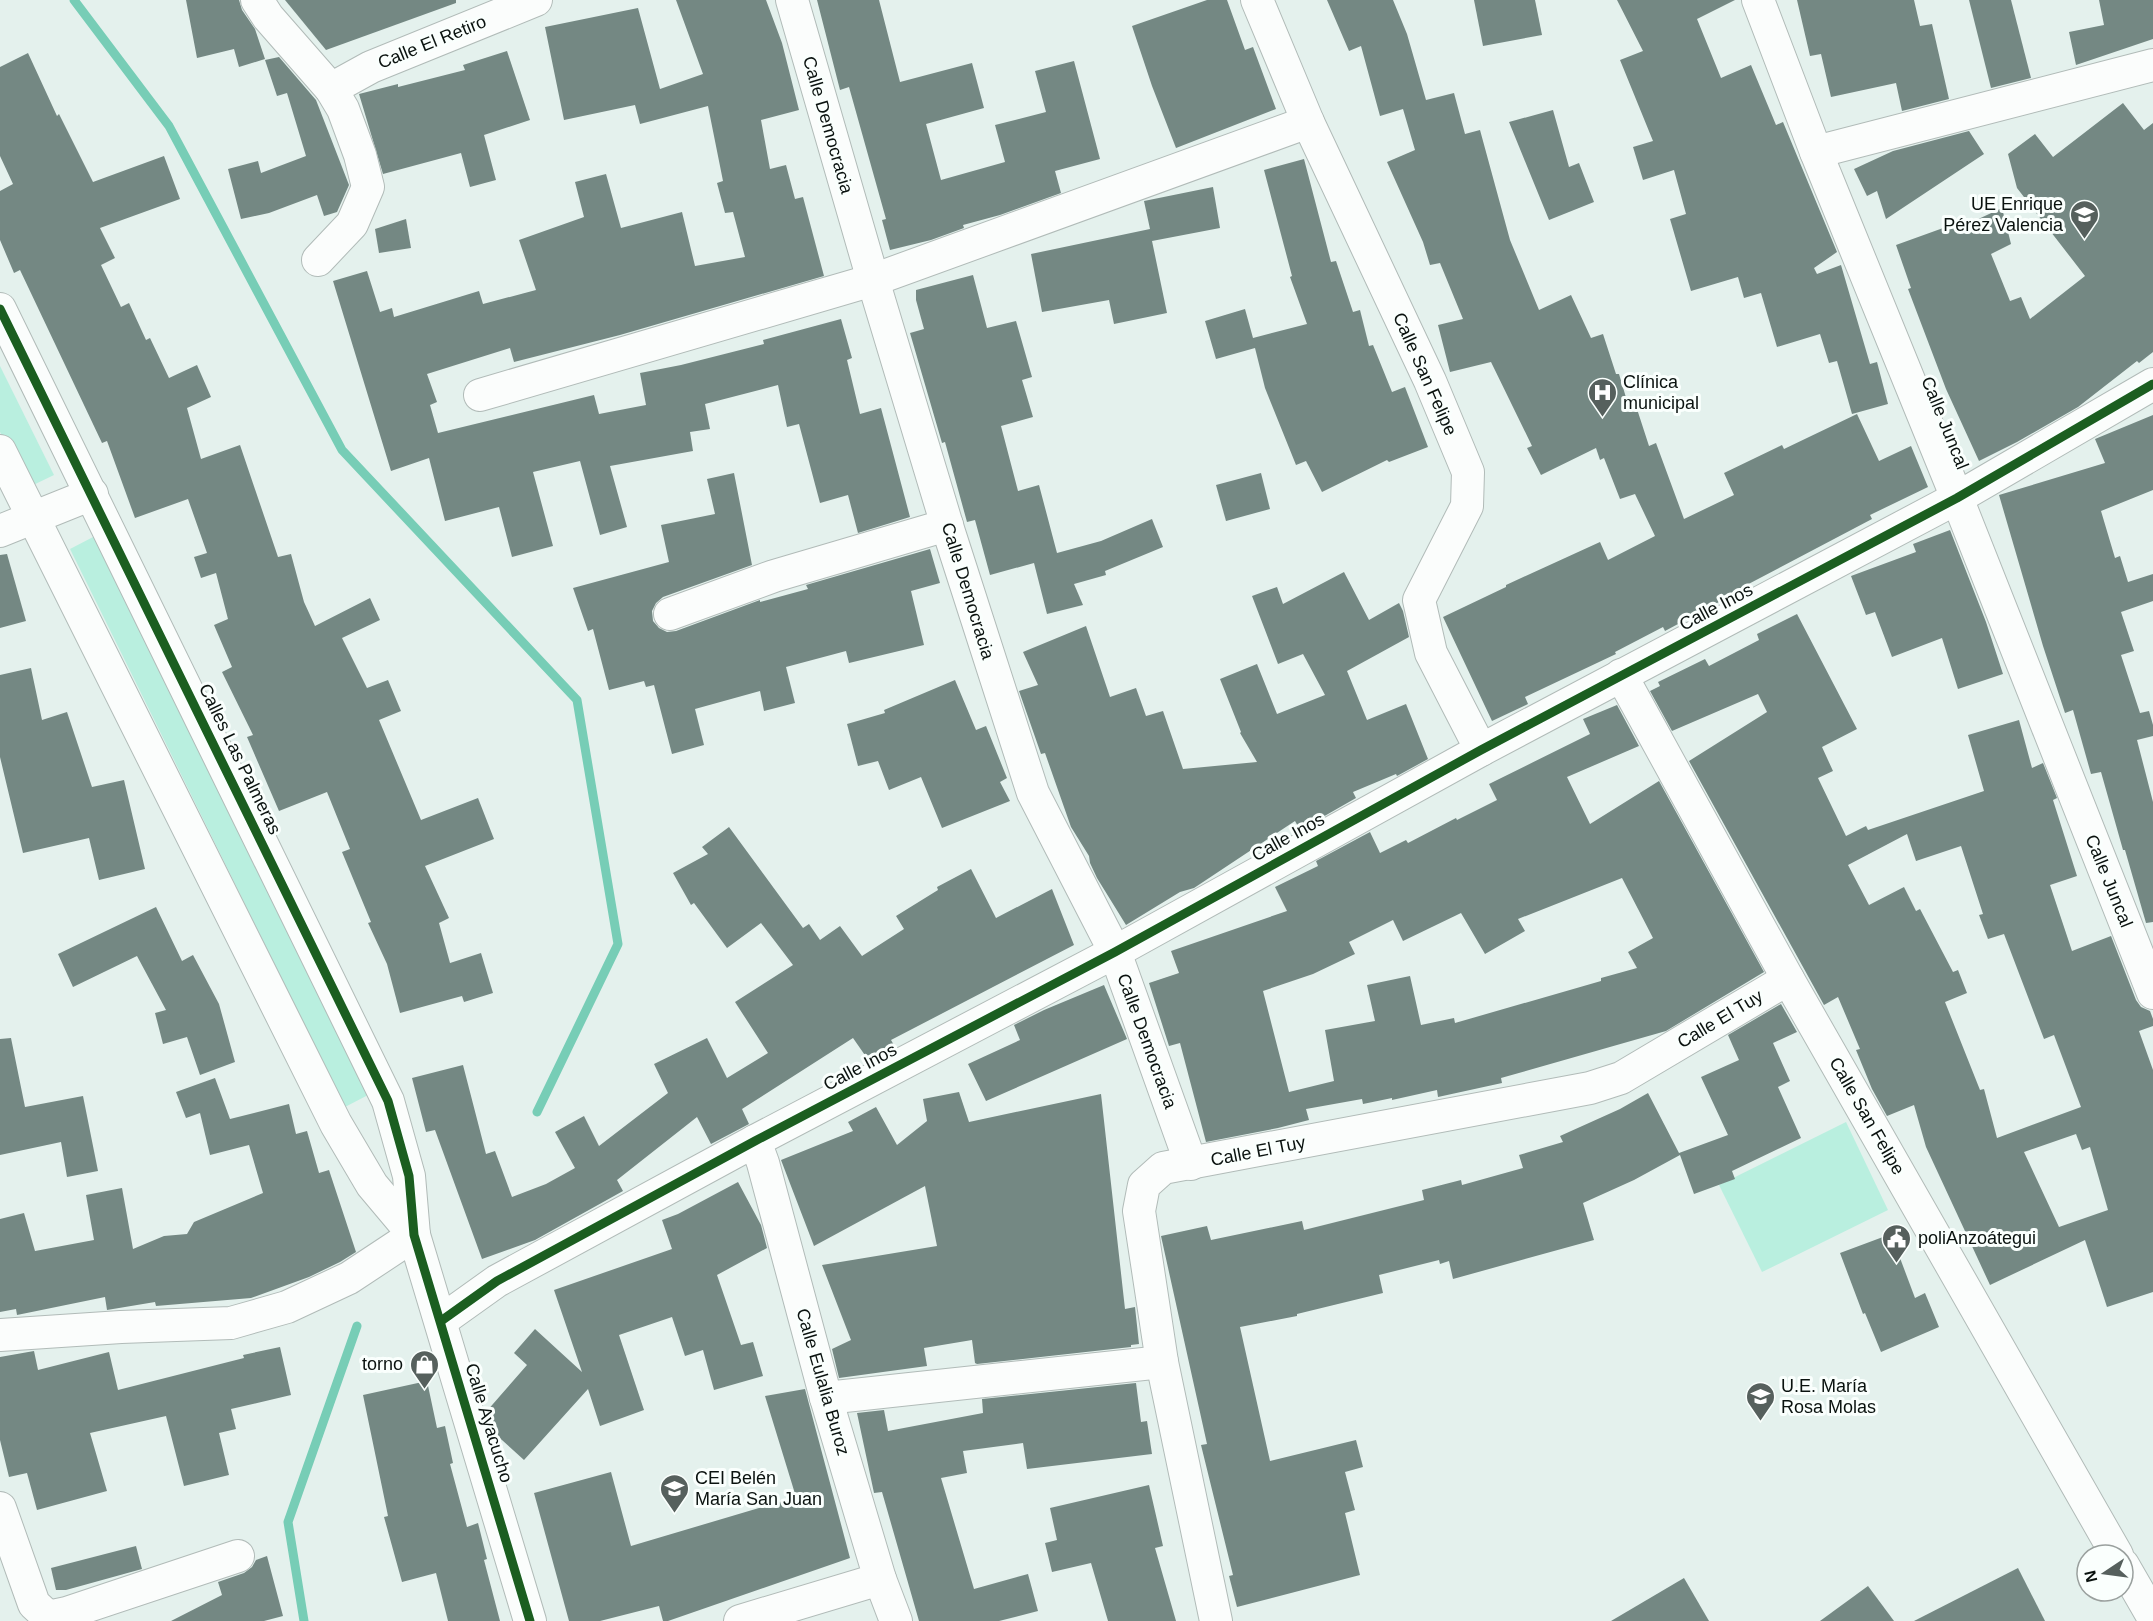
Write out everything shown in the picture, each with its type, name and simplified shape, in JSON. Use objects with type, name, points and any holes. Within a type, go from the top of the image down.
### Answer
[{"type":"street","points":[[257,0],[268,17],[331,89],[343,109],[360,155],[368,187],[352,224],[318,260]]},
{"type":"street","name":"Calle El Retiro","points":[[331,89],[370,67],[536,0]]},
{"type":"street","name":"Calle Democracia","points":[[792,0],[947,525],[1033,793],[1115,952],[1191,1164]]},
{"type":"street","name":"Calle San Felipe","points":[[1257,0],[1308,122],[1430,381],[1468,472],[1467,506],[1419,600],[1431,652],[1480,750]]},
{"type":"street","name":"Calle Juncal","points":[[1758,0],[1816,152],[1957,498],[2153,993]]},
{"type":"street","points":[[1816,152],[2153,65]]},
{"type":"street","points":[[480,395],[873,280],[1308,122]]},
{"type":"street","name":"Calles Las Palmeras","points":[[0,309],[388,1101],[409,1176],[414,1235]]},
{"type":"street","name":"Calle Inos","points":[[441,1321],[497,1281],[755,1141],[1115,952],[1480,750],[1957,498],[2153,384]]},
{"type":"street","points":[[0,451],[336,1124],[372,1185],[414,1235],[349,1278],[286,1307],[231,1323],[0,1335]]},
{"type":"street","points":[[0,531],[92,494]]},
{"type":"street","points":[[670,615],[774,576],[947,525]]},
{"type":"street","name":"Calle San Felipe","points":[[1621,675],[1788,979],[2110,1543]]},
{"type":"street","name":"Calle El Tuy","points":[[1215,1621],[1162,1362],[1139,1211],[1144,1185],[1163,1168],[1590,1088],[1621,1078],[1788,979]]},
{"type":"street","name":"Calle Eulalia Buroz","points":[[755,1141],[763,1163],[826,1398],[880,1579],[896,1621]]},
{"type":"street","name":"Calle Ayacucho","points":[[414,1235],[530,1621]]},
{"type":"street","points":[[826,1398],[1162,1362]]},
{"type":"street","points":[[0,1509],[34,1604],[48,1617],[238,1556]]},
{"type":"street","points":[[740,1621],[880,1579]]},
{"type":"street","points":[[2135,1586],[2153,1617]]},
{"type":"green space","points":[[0,366],[54,475],[27,488],[0,432]]},
{"type":"green space","points":[[95,536],[370,1094],[345,1107],[70,549]]},
{"type":"green space","points":[[1846,1122],[1888,1210],[1762,1272],[1719,1185]]},
{"type":"building","points":[[186,0],[239,0],[242,10],[255,29],[265,59],[239,67],[234,49],[197,58]]},
{"type":"building","points":[[285,0],[456,0],[456,3],[326,50]]},
{"type":"building","points":[[676,0],[766,0],[782,43],[799,110],[761,120],[770,169],[786,165],[795,199],[803,197],[824,276],[620,335],[514,362],[510,348],[427,374],[437,402],[430,405],[438,433],[594,395],[599,414],[646,405],[640,373],[764,344],[763,340],[841,319],[852,358],[847,360],[860,414],[881,408],[910,517],[858,533],[848,495],[820,503],[799,424],[787,427],[778,385],[705,404],[710,429],[690,432],[693,451],[610,466],[627,527],[600,535],[580,461],[533,472],[553,546],[512,557],[499,507],[445,521],[429,458],[391,471],[333,281],[367,271],[380,312],[392,308],[394,317],[479,291],[483,304],[536,290],[519,240],[584,217],[575,182],[606,174],[621,228],[682,212],[695,266],[745,257],[733,212],[725,213],[717,183],[723,181],[708,106],[640,124],[635,105],[564,120],[545,27],[638,8],[660,89],[703,74]]},
{"type":"building","points":[[817,0],[879,0],[900,82],[972,63],[984,108],[926,124],[941,180],[1005,162],[995,125],[1046,112],[1035,71],[1074,61],[1100,159],[1055,171],[1061,193],[1000,215],[963,225],[964,228],[931,240],[890,250],[882,220],[886,219],[849,87],[840,90]]},
{"type":"building","points":[[1207,0],[1227,0],[1245,50],[1253,47],[1276,109],[1176,148],[1132,26]]},
{"type":"building","points":[[1327,0],[1393,0],[1407,34],[1426,100],[1454,93],[1465,134],[1480,130],[1510,240],[1539,310],[1571,295],[1591,338],[1603,334],[1616,374],[1619,374],[1630,411],[1637,409],[1649,446],[1656,443],[1684,519],[1734,495],[1724,473],[1782,445],[1784,449],[1857,414],[1879,461],[1911,446],[1928,487],[1870,515],[1872,519],[1718,600],[1719,602],[1665,631],[1663,627],[1615,652],[1616,654],[1525,697],[1528,704],[1492,721],[1443,617],[1600,542],[1608,560],[1655,536],[1635,494],[1620,499],[1604,458],[1600,460],[1596,448],[1541,475],[1527,448],[1532,446],[1491,362],[1450,372],[1438,325],[1463,319],[1440,263],[1430,265],[1423,242],[1387,162],[1415,150],[1403,109],[1380,116],[1361,46],[1349,51]]},
{"type":"building","points":[[1474,0],[1535,0],[1542,35],[1483,46]]},
{"type":"building","points":[[1617,0],[1735,0],[1697,19],[1721,78],[1751,65],[1776,125],[1783,122],[1837,252],[1814,268],[1817,274],[1841,265],[1870,364],[1877,362],[1888,404],[1852,414],[1837,361],[1829,363],[1820,334],[1777,347],[1761,293],[1744,298],[1738,277],[1691,291],[1670,219],[1686,214],[1674,170],[1643,180],[1633,147],[1653,141],[1620,60],[1643,51]]},
{"type":"building","points":[[1797,0],[1914,0],[1920,26],[1932,24],[1949,99],[1902,111],[1896,83],[1831,97],[1821,54],[1810,56]]},
{"type":"building","points":[[1969,0],[2011,0],[2031,78],[1991,88]]},
{"type":"building","points":[[2099,0],[2153,0],[2153,39],[2076,65],[2069,32],[2104,25]]},
{"type":"building","points":[[507,51],[530,120],[484,135],[496,180],[470,187],[461,153],[383,174],[359,94],[465,70],[463,65]]},
{"type":"building","points":[[28,53],[57,116],[59,114],[93,182],[164,156],[180,199],[100,228],[115,258],[101,265],[121,307],[129,303],[146,340],[150,338],[169,378],[197,365],[211,397],[187,408],[201,459],[240,445],[278,557],[291,554],[304,602],[315,626],[370,598],[380,620],[342,638],[367,688],[388,680],[401,711],[379,720],[421,820],[478,798],[494,839],[425,866],[449,918],[439,923],[450,963],[481,953],[493,993],[464,1002],[462,996],[400,1013],[387,964],[368,923],[371,922],[342,852],[350,849],[327,792],[279,811],[247,737],[253,735],[222,672],[232,667],[214,625],[228,619],[216,573],[201,578],[194,557],[207,553],[188,499],[135,518],[107,441],[102,443],[20,270],[14,273],[0,240],[0,191],[13,184],[0,156],[0,67]]},
{"type":"building","points":[[279,57],[316,100],[349,185],[337,212],[324,216],[317,195],[269,213],[241,219],[228,169],[258,161],[261,173],[306,156],[287,93],[277,96],[265,60]]},
{"type":"building","points":[[2123,103],[2144,130],[2153,123],[2153,352],[2139,363],[2137,361],[2078,407],[1979,461],[1946,389],[1908,289],[1911,288],[1896,245],[1957,223],[1959,228],[2002,208],[2011,244],[1991,254],[2010,301],[2021,297],[2030,319],[2085,276],[2017,188],[2008,154],[2035,134],[2053,157]]},
{"type":"building","points":[[1553,110],[1569,167],[1579,163],[1594,202],[1549,220],[1509,122]]},
{"type":"building","points":[[1969,131],[1984,154],[1886,219],[1877,191],[1867,196],[1854,169],[1893,151]]},
{"type":"building","points":[[1304,159],[1331,262],[1336,261],[1353,312],[1360,310],[1369,346],[1373,345],[1392,392],[1405,387],[1428,447],[1389,462],[1387,460],[1322,492],[1306,461],[1296,465],[1265,388],[1255,348],[1216,359],[1205,321],[1245,309],[1253,338],[1307,324],[1290,277],[1292,276],[1264,170]]},
{"type":"building","points":[[1213,187],[1220,228],[1152,241],[1167,313],[1114,324],[1109,300],[1042,312],[1031,254],[1150,229],[1144,201]]},
{"type":"building","points":[[406,219],[411,248],[379,253],[375,229]]},
{"type":"building","points":[[973,275],[987,328],[1016,321],[1032,377],[1022,380],[1033,417],[1001,426],[1018,491],[1039,485],[1057,553],[1101,541],[1152,519],[1163,547],[1105,571],[1106,575],[1074,584],[1083,605],[1047,614],[1034,563],[990,575],[975,520],[967,522],[945,442],[942,443],[910,333],[924,329],[916,300],[916,290]]},
{"type":"building","points":[[2153,415],[2153,490],[2101,511],[2115,558],[2120,556],[2128,582],[2153,574],[2153,601],[2121,612],[2134,651],[2121,655],[2140,713],[2149,711],[2153,725],[2153,736],[2137,740],[2153,802],[2153,922],[2146,923],[2101,772],[2091,774],[2073,710],[2065,713],[1999,495],[2105,463],[2095,439]]},
{"type":"building","points":[[734,473],[752,565],[663,597],[652,611],[653,621],[659,628],[667,632],[676,631],[760,600],[760,602],[808,589],[806,585],[930,549],[940,583],[911,591],[924,645],[849,663],[846,651],[786,667],[795,703],[764,711],[760,691],[695,709],[704,745],[672,754],[654,685],[646,687],[644,681],[609,690],[593,629],[588,631],[573,588],[669,562],[661,525],[715,514],[707,479]]},
{"type":"building","points":[[1261,473],[1270,509],[1226,521],[1216,485]]},
{"type":"building","points":[[1950,530],[1986,622],[2003,674],[1958,689],[1942,638],[1892,657],[1875,612],[1866,615],[1851,576],[1916,552],[1913,544]]},
{"type":"building","points":[[7,554],[26,621],[0,628],[0,555]]},
{"type":"building","points":[[1344,572],[1369,620],[1399,603],[1409,637],[1347,671],[1367,720],[1406,704],[1428,759],[1397,776],[1396,774],[1353,792],[1356,798],[1300,830],[1295,821],[1194,888],[1180,892],[1126,925],[1097,878],[1089,856],[1071,827],[1045,753],[1041,754],[1019,691],[1038,685],[1023,652],[1086,626],[1110,697],[1136,688],[1146,716],[1163,711],[1183,769],[1257,762],[1240,733],[1220,679],[1257,664],[1277,714],[1325,695],[1303,654],[1278,664],[1252,596],[1277,587],[1283,604]]},
{"type":"building","points":[[1797,614],[1857,729],[1822,747],[1833,771],[1818,778],[1846,836],[1866,826],[1868,830],[1984,791],[1968,735],[2019,720],[2032,768],[2043,763],[2057,798],[2053,800],[2077,876],[2050,885],[2072,951],[2111,936],[2136,1000],[2141,1007],[2150,1011],[2153,1019],[2153,1026],[2139,1031],[2153,1070],[2153,1292],[2107,1307],[2085,1240],[1990,1285],[1926,1147],[1914,1105],[1887,1116],[1872,1089],[1856,1050],[1860,1049],[1838,997],[1824,1005],[1689,761],[1767,712],[1758,694],[1672,731],[1650,691],[1660,686],[1658,682],[1705,659],[1709,666],[1759,640],[1757,634]],"holes":[[[1907,834],[1916,861],[1961,846],[1983,914],[1979,915],[1988,939],[2004,934],[2044,1039],[2054,1035],[2081,1107],[1997,1138],[1984,1089],[1980,1090],[1945,1002],[1967,993],[1958,970],[1953,972],[1920,909],[1916,911],[1904,887],[1869,905],[1848,865]],[[2076,1134],[2082,1150],[2090,1147],[2108,1210],[2059,1227],[2024,1152]]]},
{"type":"building","points":[[31,668],[42,720],[67,712],[92,787],[124,780],[145,869],[99,880],[89,838],[23,853],[0,757],[0,675]]},
{"type":"building","points":[[955,680],[976,730],[986,726],[1007,778],[1000,782],[1010,801],[942,828],[921,777],[889,790],[878,761],[858,766],[847,724],[885,713],[884,710]]},
{"type":"building","points":[[1617,705],[1639,746],[1567,777],[1590,824],[1659,781],[1764,972],[1666,1031],[1501,1078],[1502,1083],[1438,1097],[1437,1090],[1392,1100],[1392,1098],[1363,1104],[1362,1099],[1306,1109],[1309,1120],[1206,1142],[1180,1043],[1169,1046],[1149,983],[1179,973],[1171,951],[1287,911],[1275,887],[1318,866],[1316,861],[1370,832],[1380,853],[1406,840],[1408,843],[1497,800],[1489,784],[1590,734],[1583,719]],"holes":[[[1622,878],[1653,938],[1628,952],[1637,968],[1601,978],[1601,981],[1455,1023],[1454,1018],[1421,1025],[1410,976],[1367,985],[1375,1021],[1325,1030],[1334,1081],[1289,1092],[1263,991],[1313,974],[1355,954],[1349,942],[1393,920],[1403,941],[1461,913],[1485,954],[1525,931],[1518,919]]]},
{"type":"building","points":[[729,827],[803,928],[809,924],[820,940],[840,926],[862,956],[904,929],[896,916],[938,890],[937,887],[971,869],[996,918],[1052,889],[1074,945],[891,1040],[895,1047],[869,1061],[853,1038],[742,1109],[749,1124],[711,1144],[697,1117],[617,1180],[623,1191],[535,1240],[482,1259],[435,1130],[426,1132],[412,1078],[463,1065],[486,1154],[495,1151],[512,1197],[546,1184],[575,1168],[555,1132],[584,1116],[599,1146],[668,1093],[654,1064],[707,1038],[727,1078],[768,1053],[735,1002],[793,965],[761,923],[727,948],[694,903],[691,905],[673,873],[708,854],[702,847]]},
{"type":"building","points":[[156,907],[182,961],[193,955],[219,1004],[235,1062],[200,1075],[187,1037],[163,1044],[155,1013],[166,1010],[137,956],[73,987],[58,954]]},
{"type":"building","points":[[1104,985],[1127,1039],[986,1101],[968,1064],[1020,1040],[1014,1025]]},
{"type":"building","points":[[1781,1004],[1797,1032],[1773,1043],[1790,1081],[1778,1087],[1801,1138],[1732,1171],[1735,1179],[1694,1194],[1680,1155],[1634,1180],[1583,1203],[1594,1240],[1453,1279],[1449,1261],[1440,1264],[1439,1260],[1379,1275],[1383,1293],[1297,1314],[1297,1316],[1240,1327],[1270,1461],[1356,1440],[1363,1467],[1345,1472],[1355,1510],[1345,1513],[1360,1575],[1237,1607],[1229,1576],[1233,1575],[1201,1445],[1207,1444],[1161,1236],[1207,1226],[1211,1240],[1302,1221],[1304,1230],[1424,1200],[1422,1190],[1461,1180],[1462,1185],[1523,1168],[1519,1155],[1563,1142],[1560,1136],[1620,1109],[1648,1093],[1679,1153],[1728,1135],[1701,1077],[1739,1060],[1728,1035]]},
{"type":"building","points":[[11,1038],[25,1107],[83,1096],[98,1171],[67,1177],[61,1142],[0,1155],[0,1039]]},
{"type":"building","points":[[215,1078],[230,1119],[289,1104],[296,1134],[307,1131],[319,1173],[329,1170],[356,1252],[309,1277],[251,1298],[156,1306],[155,1302],[107,1310],[105,1297],[17,1315],[16,1309],[0,1312],[0,1219],[24,1213],[35,1251],[94,1240],[86,1195],[122,1188],[133,1249],[164,1236],[187,1234],[194,1222],[263,1193],[249,1145],[210,1155],[200,1113],[186,1118],[176,1092]]},
{"type":"building","points":[[959,1092],[969,1122],[1101,1094],[1125,1309],[1135,1307],[1139,1344],[1131,1345],[1131,1347],[977,1364],[972,1340],[924,1348],[927,1366],[839,1378],[832,1349],[851,1340],[822,1265],[937,1246],[925,1186],[814,1246],[781,1160],[853,1131],[848,1122],[876,1107],[897,1145],[927,1121],[923,1099]]},
{"type":"building","points":[[738,1182],[761,1225],[767,1248],[717,1275],[741,1345],[753,1342],[763,1376],[714,1390],[703,1350],[685,1356],[672,1317],[619,1335],[644,1410],[600,1426],[588,1389],[524,1460],[492,1431],[486,1412],[527,1365],[514,1353],[535,1329],[582,1372],[554,1290],[672,1249],[662,1220]]},
{"type":"building","points":[[1891,1234],[1915,1298],[1925,1293],[1939,1327],[1881,1352],[1865,1313],[1863,1314],[1840,1253]]},
{"type":"building","points":[[280,1347],[291,1395],[231,1409],[236,1429],[219,1433],[229,1475],[184,1486],[166,1416],[90,1433],[107,1491],[37,1510],[27,1473],[9,1477],[0,1440],[0,1357],[34,1351],[38,1370],[109,1352],[118,1390]]},
{"type":"building","points":[[427,1381],[437,1428],[445,1426],[453,1463],[450,1464],[467,1527],[478,1523],[487,1559],[484,1560],[500,1621],[448,1621],[436,1573],[402,1582],[384,1517],[388,1516],[363,1395]]},
{"type":"building","points":[[1136,1383],[1141,1422],[1147,1421],[1152,1454],[1027,1469],[1023,1443],[963,1451],[967,1473],[941,1478],[974,1589],[1028,1574],[1038,1611],[999,1621],[919,1621],[882,1492],[874,1493],[857,1413],[884,1410],[888,1431],[983,1413],[982,1399]]},
{"type":"building","points":[[805,1389],[850,1558],[668,1621],[663,1621],[659,1606],[600,1621],[569,1621],[534,1493],[611,1472],[631,1546],[796,1497],[765,1396]]},
{"type":"building","points":[[1149,1485],[1163,1546],[1155,1548],[1176,1621],[1108,1621],[1091,1563],[1052,1572],[1045,1543],[1057,1540],[1050,1508]]},
{"type":"building","points":[[136,1546],[142,1569],[66,1590],[56,1590],[51,1568]]},
{"type":"building","points":[[267,1556],[283,1616],[264,1621],[171,1621],[222,1595],[218,1582],[244,1573],[252,1567],[256,1560]]},
{"type":"building","points":[[2018,1568],[2045,1621],[1914,1621]]},
{"type":"building","points":[[1684,1578],[1709,1621],[1611,1621]]},
{"type":"building","points":[[1868,1586],[1894,1621],[1820,1621]]},
{"type":"waterway","points":[[74,0],[169,126],[342,450],[577,700],[618,944],[537,1112]]},
{"type":"waterway","points":[[304,1621],[288,1522],[357,1326]]},
{"type":"cycle path","points":[[0,309],[388,1101],[409,1176],[414,1235],[530,1621]]},
{"type":"cycle path","points":[[441,1321],[497,1281],[755,1141],[1115,952],[1481,750],[1957,498],[2153,384]]},
{"type":"place","name":"UE Enrique Pérez Valencia","points":[[2084,240]]},
{"type":"place","name":"Clínica municipal","points":[[1602,418]]},
{"type":"place","name":"poliAnzoátegui","points":[[1897,1264]]},
{"type":"place","name":"torno","points":[[424,1390]]},
{"type":"place","name":"U.E. María Rosa Molas","points":[[1760,1422]]},
{"type":"place","name":"CEI Belén María San Juan","points":[[674,1514]]}]
